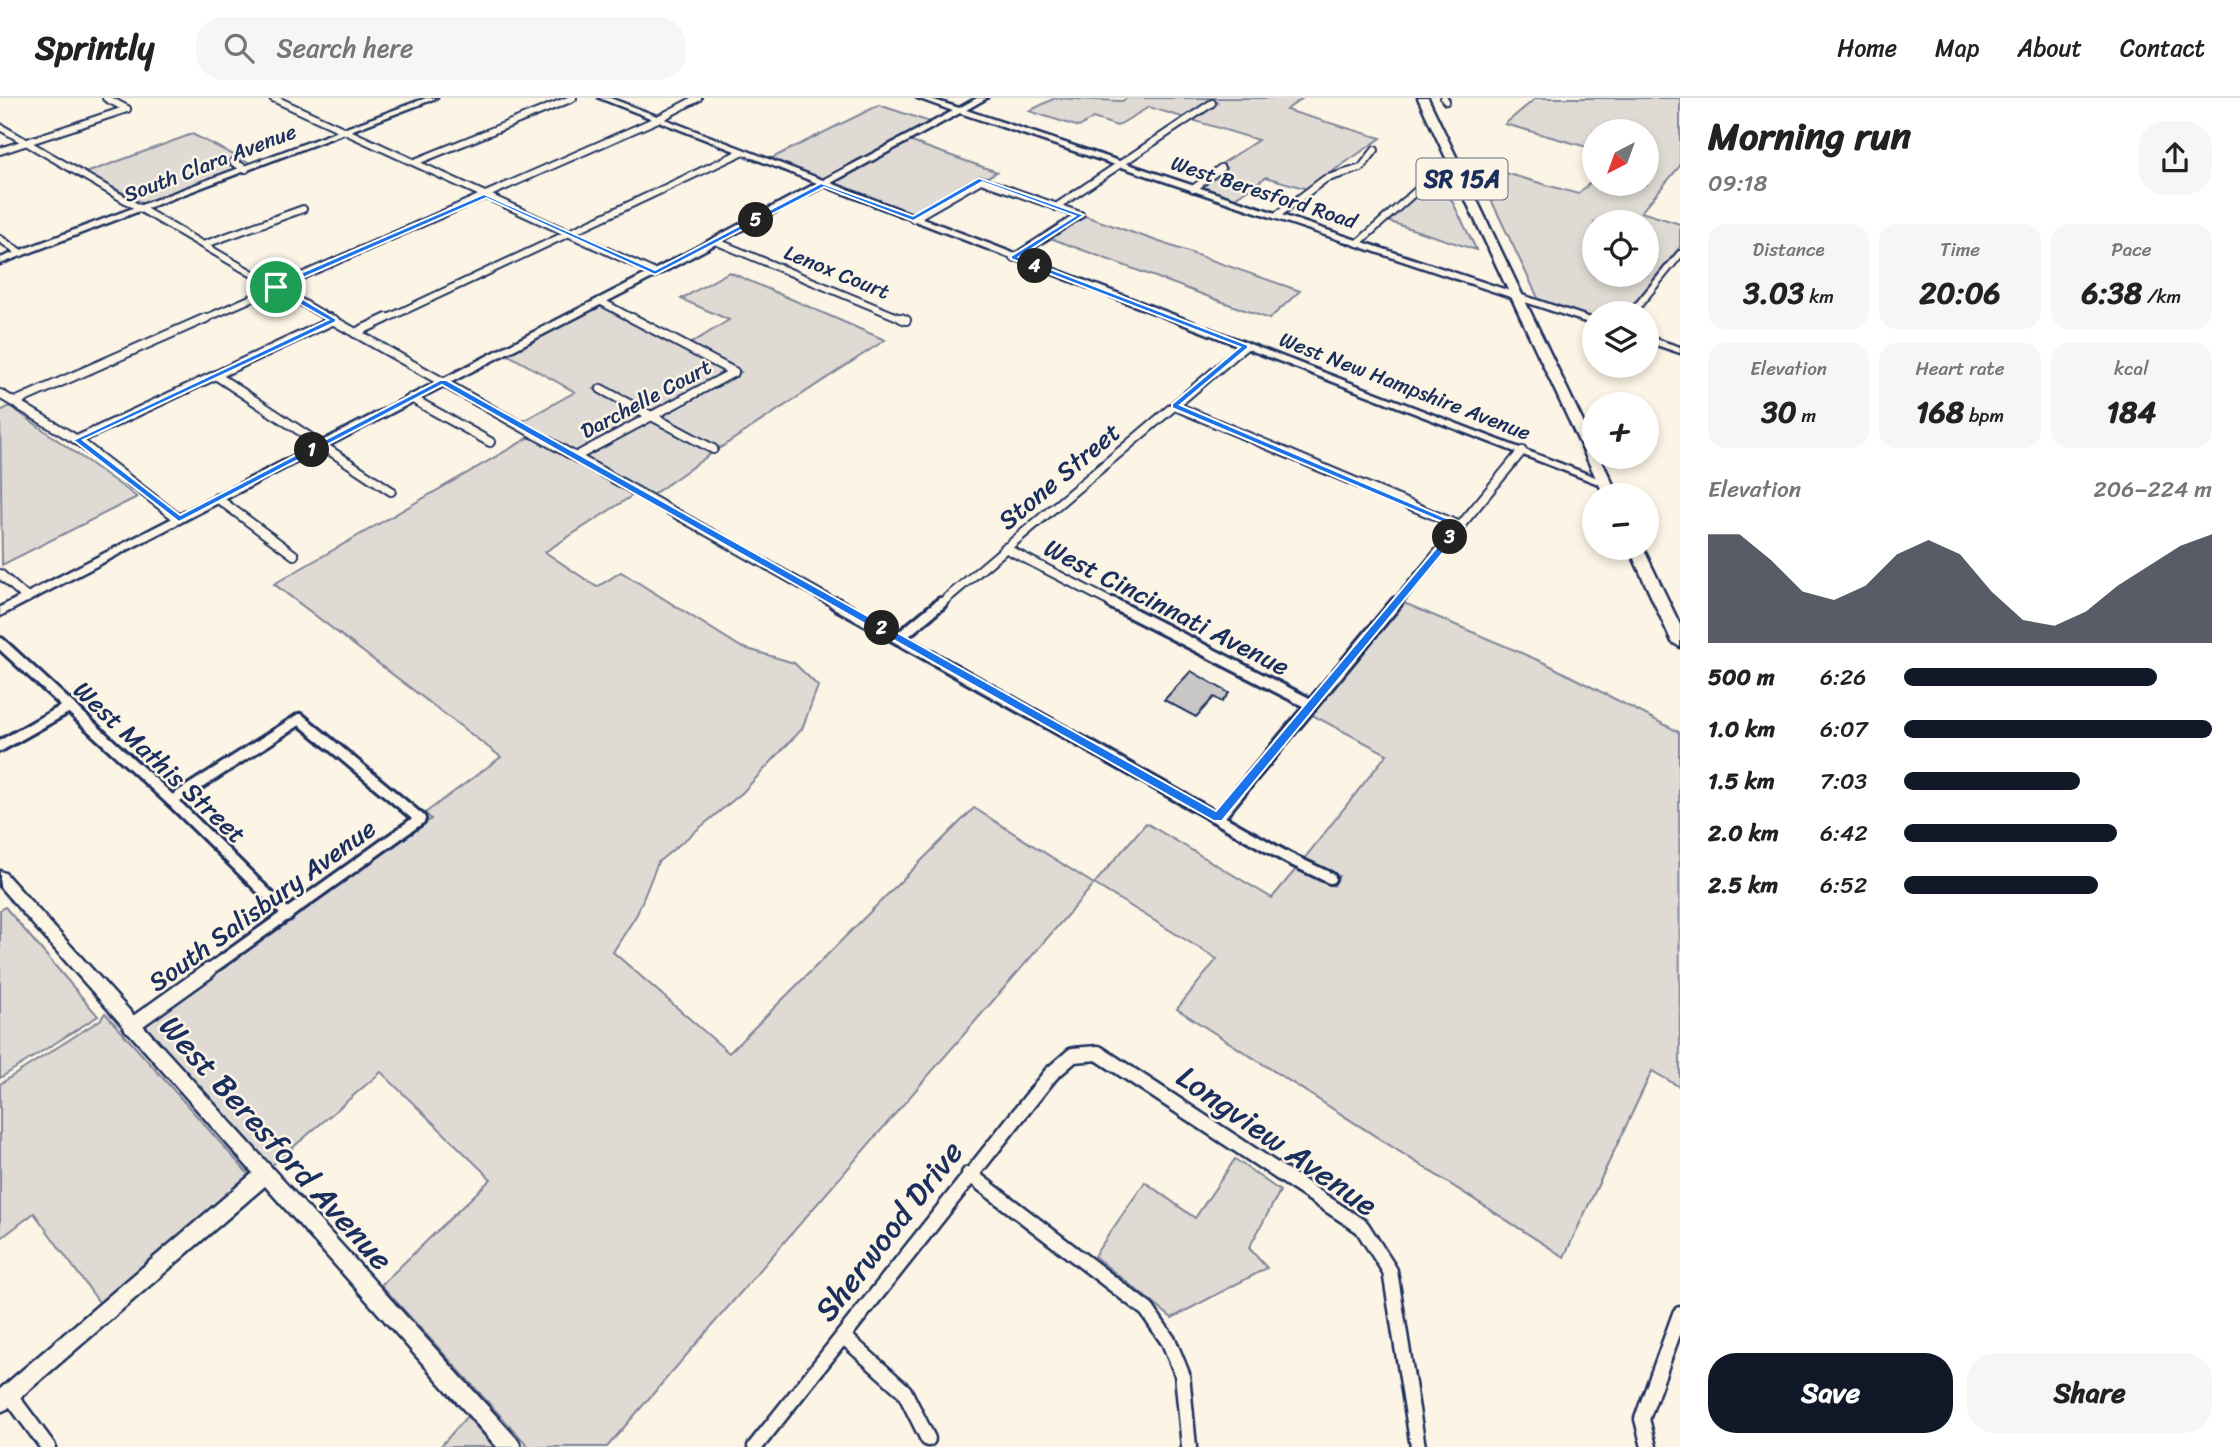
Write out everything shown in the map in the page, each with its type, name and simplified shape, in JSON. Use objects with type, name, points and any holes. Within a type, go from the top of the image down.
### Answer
[{"type":"highway","name":"SR 15A","points":[[1423,98],[1605,483]]},
{"type":"highway","points":[[1642,560],[1680,642]]},
{"type":"street","points":[[0,151],[127,109],[106,98]]},
{"type":"street","points":[[273,98],[655,273]]},
{"type":"street","name":"South Clara Avenue","points":[[0,261],[433,98]]},
{"type":"street","points":[[415,162],[573,98]]},
{"type":"street","name":"West New Hampshire Avenue","points":[[603,98],[1013,258],[1522,451],[1594,483]]},
{"type":"street","points":[[15,402],[658,119],[698,98]]},
{"type":"street","name":"West Beresford Road","points":[[921,98],[1582,318]]},
{"type":"street","points":[[0,612],[655,273],[984,98]]},
{"type":"street","points":[[1056,206],[1212,103]]},
{"type":"street","points":[[0,127],[355,333],[1218,818],[1330,878]]},
{"type":"street","points":[[1276,216],[1326,178],[1363,169],[1371,161],[1375,150]]},
{"type":"street","points":[[355,333],[742,152]]},
{"type":"street","points":[[233,162],[246,169]]},
{"type":"street","points":[[1193,189],[1221,168]]},
{"type":"street","points":[[913,219],[981,180],[1080,215],[1013,258]]},
{"type":"street","points":[[1358,243],[1423,185]]},
{"type":"street","points":[[203,245],[303,209]]},
{"type":"street","points":[[0,239],[21,253]]},
{"type":"street","name":"Lenox Court","points":[[715,241],[906,320]]},
{"type":"street","points":[[1642,301],[1680,254]]},
{"type":"street","name":"Darchelle Court","points":[[575,457],[734,372],[600,301]]},
{"type":"street","points":[[77,440],[334,320]]},
{"type":"street","points":[[1659,343],[1680,350]]},
{"type":"street","name":"Stone Street","points":[[900,638],[1245,346]]},
{"type":"street","points":[[217,376],[322,444],[325,450],[391,491]]},
{"type":"street","points":[[601,388],[713,449]]},
{"type":"street","points":[[0,394],[77,440],[179,519]]},
{"type":"street","points":[[411,398],[490,442]]},
{"type":"street","points":[[1175,406],[1460,526]]},
{"type":"street","points":[[1218,818],[1522,451]]},
{"type":"street","points":[[217,498],[294,555]]},
{"type":"street","name":"West Cincinnati Avenue","points":[[1006,548],[1310,704]]},
{"type":"street","points":[[0,574],[27,598]]},
{"type":"street","name":"West Mathis Street","points":[[0,643],[172,801],[288,915]]},
{"type":"street","points":[[0,746],[69,707]]},
{"type":"street","name":"South Salisbury Avenue","points":[[131,1026],[420,820],[300,719],[172,801]]},
{"type":"street","name":"West Beresford Avenue","points":[[0,877],[264,1175],[512,1447]]},
{"type":"street","name":"Longview Avenue","points":[[1073,1055],[1098,1053],[1362,1227],[1390,1271],[1418,1447]]},
{"type":"street","name":"Sherwood Drive","points":[[755,1447],[1051,1074],[1073,1055]]},
{"type":"street","points":[[970,1174],[1147,1310],[1164,1331],[1180,1359],[1189,1405],[1189,1447]]},
{"type":"street","points":[[48,1447],[5,1398],[264,1175]]},
{"type":"street","points":[[1649,1447],[1642,1419],[1680,1314]]},
{"type":"street","points":[[843,1336],[904,1391],[929,1439]]},
{"type":"shaded area","points":[[1055,98],[1122,101],[1127,98],[1303,98],[1286,110],[1381,138],[1307,189],[1266,177],[1232,200],[1199,188],[1226,168],[1220,165],[1258,140],[1192,120],[1217,103],[1211,101],[1185,118],[1149,107],[1117,126],[1093,118],[1079,127],[1029,111]]},
{"type":"shaded area","points":[[1536,98],[1680,98],[1680,166],[1659,191],[1659,119],[1582,119],[1582,146],[1505,124]]},
{"type":"shaded area","points":[[879,105],[933,123],[824,182],[768,160]]},
{"type":"shaded area","points":[[192,134],[252,164],[144,204],[86,173]]},
{"type":"shaded area","points":[[909,141],[997,172],[913,216],[830,184]]},
{"type":"shaded area","points":[[1474,164],[1578,194],[1582,190],[1582,196],[1655,196],[1643,210],[1582,210],[1582,287],[1647,287],[1636,301],[1582,301],[1582,315],[1540,302]]},
{"type":"shaded area","points":[[1438,173],[1474,245],[1476,250],[1387,221]]},
{"type":"shaded area","points":[[1085,216],[1300,291],[1269,319],[1050,238]]},
{"type":"shaded area","points":[[1659,218],[1680,224],[1680,247],[1659,273]]},
{"type":"shaded area","points":[[729,272],[885,340],[720,448],[658,414],[741,372],[690,344],[729,320],[681,299]]},
{"type":"shaded area","points":[[599,305],[727,372],[652,410],[601,385],[594,389],[643,415],[576,452],[521,422],[575,392],[505,353]]},
{"type":"shaded area","points":[[10,406],[137,497],[2,565],[0,411]]},
{"type":"shaded area","points":[[650,419],[712,453],[652,495],[583,456]]},
{"type":"shaded area","points":[[530,437],[633,495],[545,552],[597,587],[621,572],[741,647],[794,663],[818,686],[802,729],[742,793],[658,862],[637,914],[613,952],[729,1053],[974,808],[1094,884],[607,1447],[529,1447],[381,1285],[491,1179],[381,1072],[271,1166],[143,1025],[431,819],[425,813],[501,757],[274,584]]},
{"type":"shaded area","points":[[1402,602],[1547,664],[1679,732],[1680,1087],[1652,1071],[1564,1257],[1177,1009],[1217,959],[1094,884],[1146,823],[1272,898],[1296,869],[1334,886],[1339,876],[1304,859],[1387,754],[1310,714]]},
{"type":"shaded area","points":[[5,907],[98,1016],[0,1078],[0,910]]},
{"type":"shaded area","points":[[105,1013],[251,1177],[101,1305],[34,1213],[0,1239],[0,1084],[100,1020]]},
{"type":"shaded area","points":[[1235,1159],[1280,1191],[1249,1248],[1267,1268],[1172,1318],[1094,1256],[1145,1182],[1195,1218]]},
{"type":"shaded area","points":[[467,1416],[494,1447],[440,1447]]},
{"type":"building","points":[[1191,671],[1229,693],[1222,702],[1214,697],[1196,717],[1164,700]]},
{"type":"route","points":[[981,180],[1080,215],[1013,258],[1245,346],[1175,406],[1460,526],[1218,818],[443,382],[179,519],[77,440],[334,320],[276,287],[486,195],[655,273],[824,184],[913,219],[981,180]]}]
